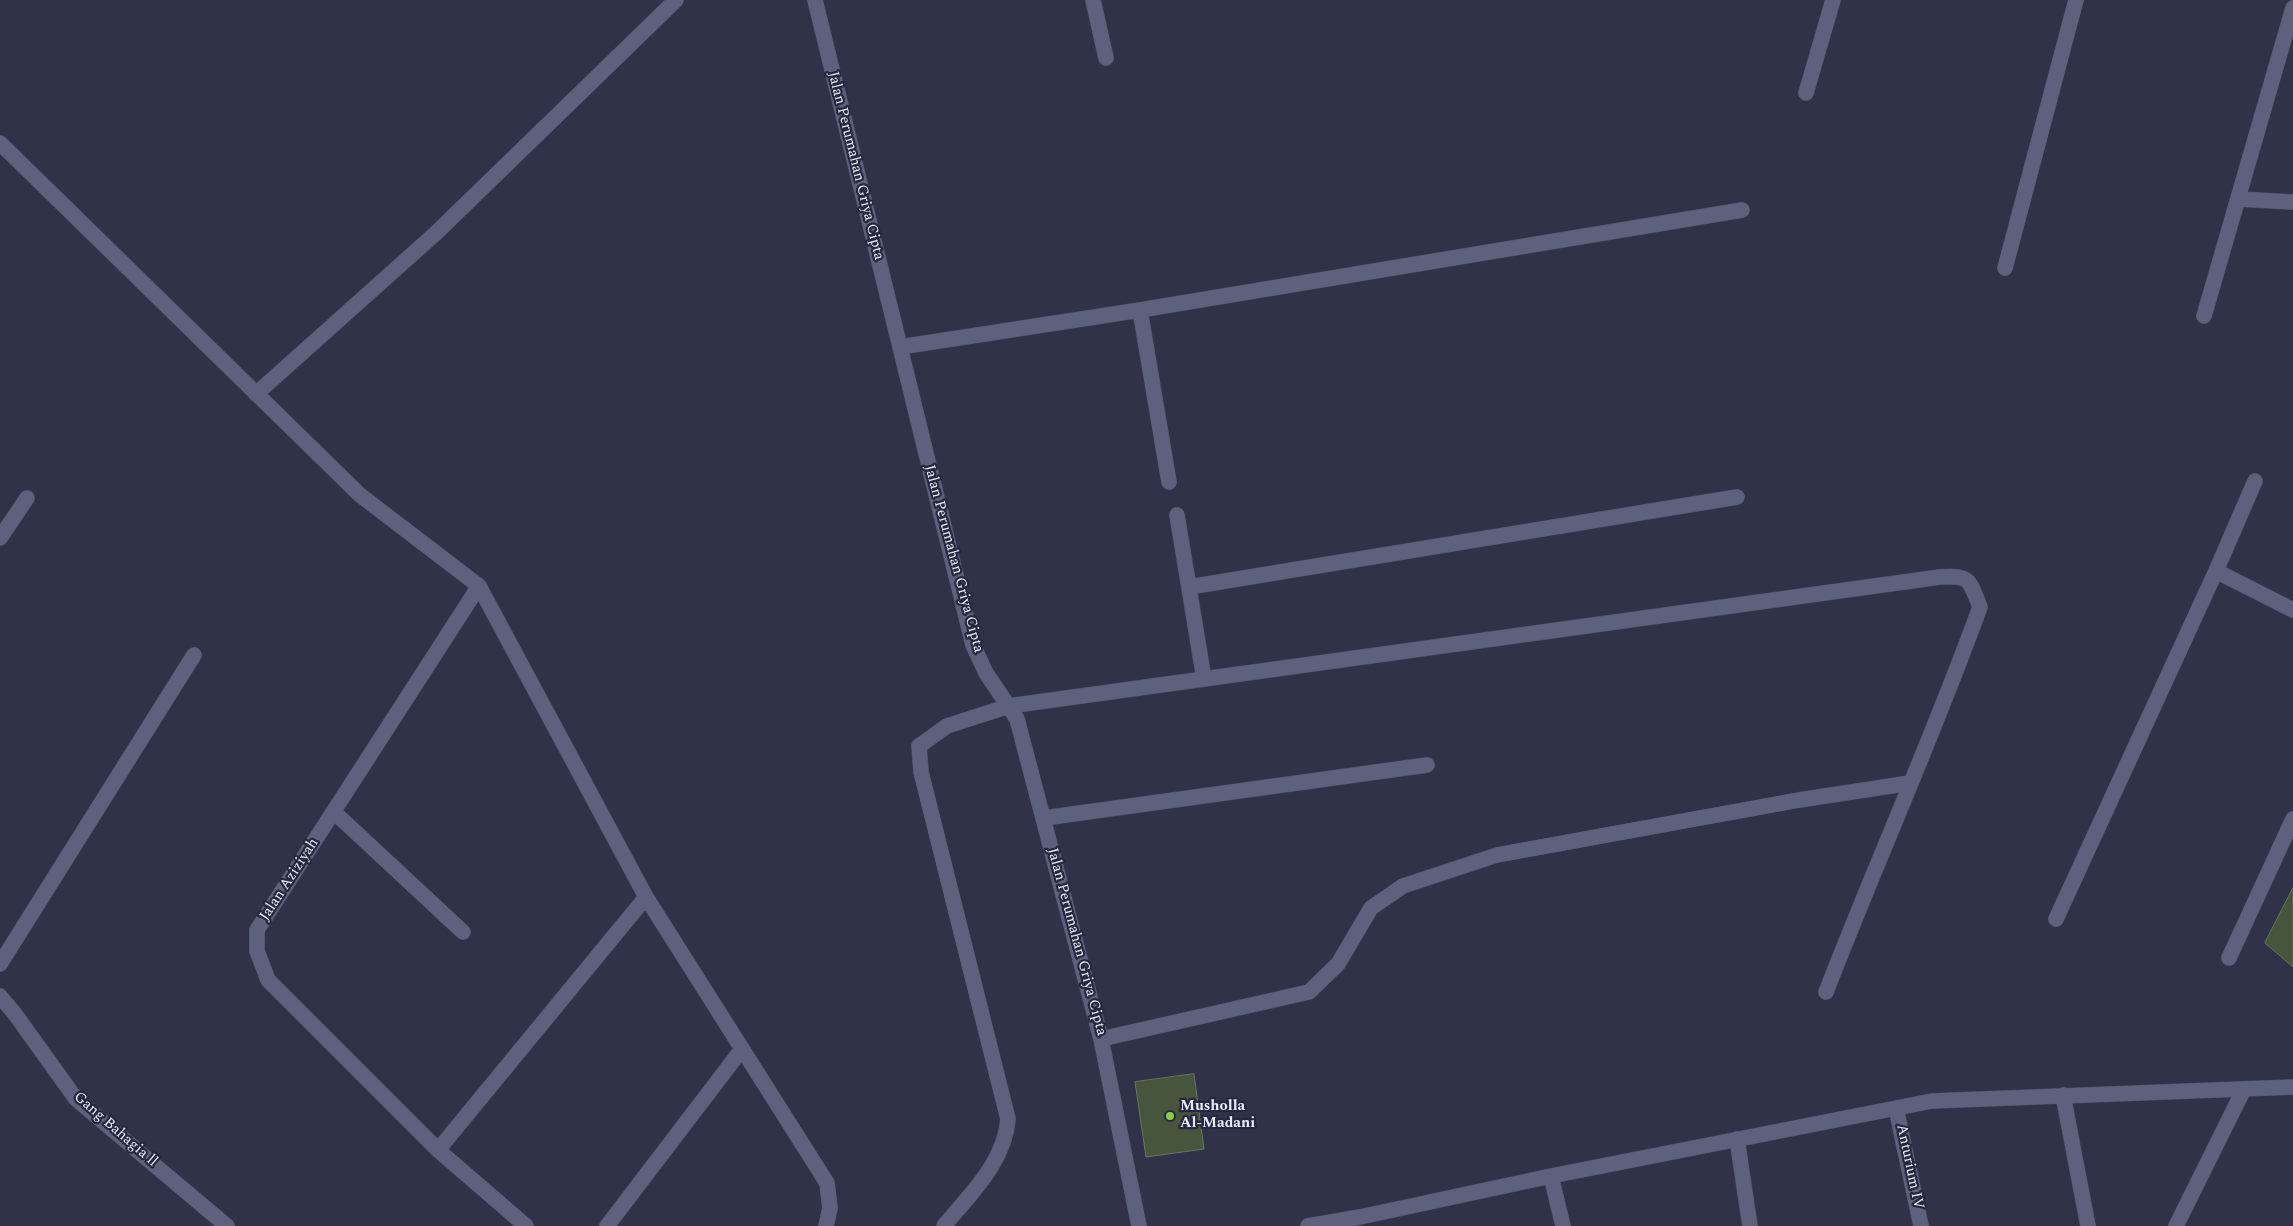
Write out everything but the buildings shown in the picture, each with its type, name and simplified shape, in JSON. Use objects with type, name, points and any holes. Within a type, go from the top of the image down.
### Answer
[{"type":"street","points":[[256,394],[436,233],[676,0]]},
{"type":"street","name":"Jalan Perumahan Griya Cipta","points":[[815,0],[973,645],[986,673],[1017,719],[1044,818],[1052,856],[1101,1039],[1139,1226]]},
{"type":"street","points":[[1093,0],[1106,58]]},
{"type":"street","points":[[1806,93],[1833,0]]},
{"type":"street","points":[[2005,268],[2076,0]]},
{"type":"street","points":[[2204,316],[2293,8]]},
{"type":"street","points":[[0,143],[360,495],[478,586],[646,897],[827,1183],[830,1208],[826,1226]]},
{"type":"street","points":[[2238,199],[2293,202]]},
{"type":"street","points":[[900,347],[1140,310],[1742,210]]},
{"type":"street","points":[[1140,310],[1169,482]]},
{"type":"street","points":[[2056,919],[2216,572],[2255,482]]},
{"type":"street","points":[[1188,587],[1737,497]]},
{"type":"street","points":[[0,538],[27,498]]},
{"type":"street","points":[[1176,515],[1204,679]]},
{"type":"street","points":[[2216,572],[2293,610]]},
{"type":"street","points":[[944,1226],[995,1162],[1007,1136],[1008,1119],[921,772],[919,746],[947,726],[1009,706],[1940,577],[1960,576],[1970,582],[1980,607],[1826,992]]},
{"type":"street","name":"Jalan Aziziyah","points":[[478,586],[257,930],[257,951],[268,980],[438,1150],[526,1226]]},
{"type":"street","points":[[0,964],[194,655]]},
{"type":"street","points":[[1044,818],[1427,764]]},
{"type":"street","points":[[1101,1039],[1309,992],[1338,964],[1371,908],[1403,886],[1497,855],[1799,800],[1910,783]]},
{"type":"street","points":[[334,812],[464,932]]},
{"type":"street","points":[[2229,958],[2293,819]]},
{"type":"street","points":[[438,1150],[646,897]]},
{"type":"street","name":"Gang Bahagia ll","points":[[0,996],[76,1099],[227,1226]]},
{"type":"street","points":[[607,1226],[742,1049]]},
{"type":"street","points":[[1308,1226],[1361,1222],[1551,1176],[1932,1101],[2293,1086]]},
{"type":"street","points":[[2176,1226],[2244,1089]]},
{"type":"street","points":[[2063,1096],[2088,1226]]},
{"type":"street","name":"Anturium IV","points":[[1896,1108],[1921,1226]]},
{"type":"street","points":[[1737,1139],[1750,1226]]},
{"type":"street","points":[[1551,1176],[1563,1226]]},
{"type":"place","name":"Musholla Al-Madani","points":[[1170,1116]]}]
